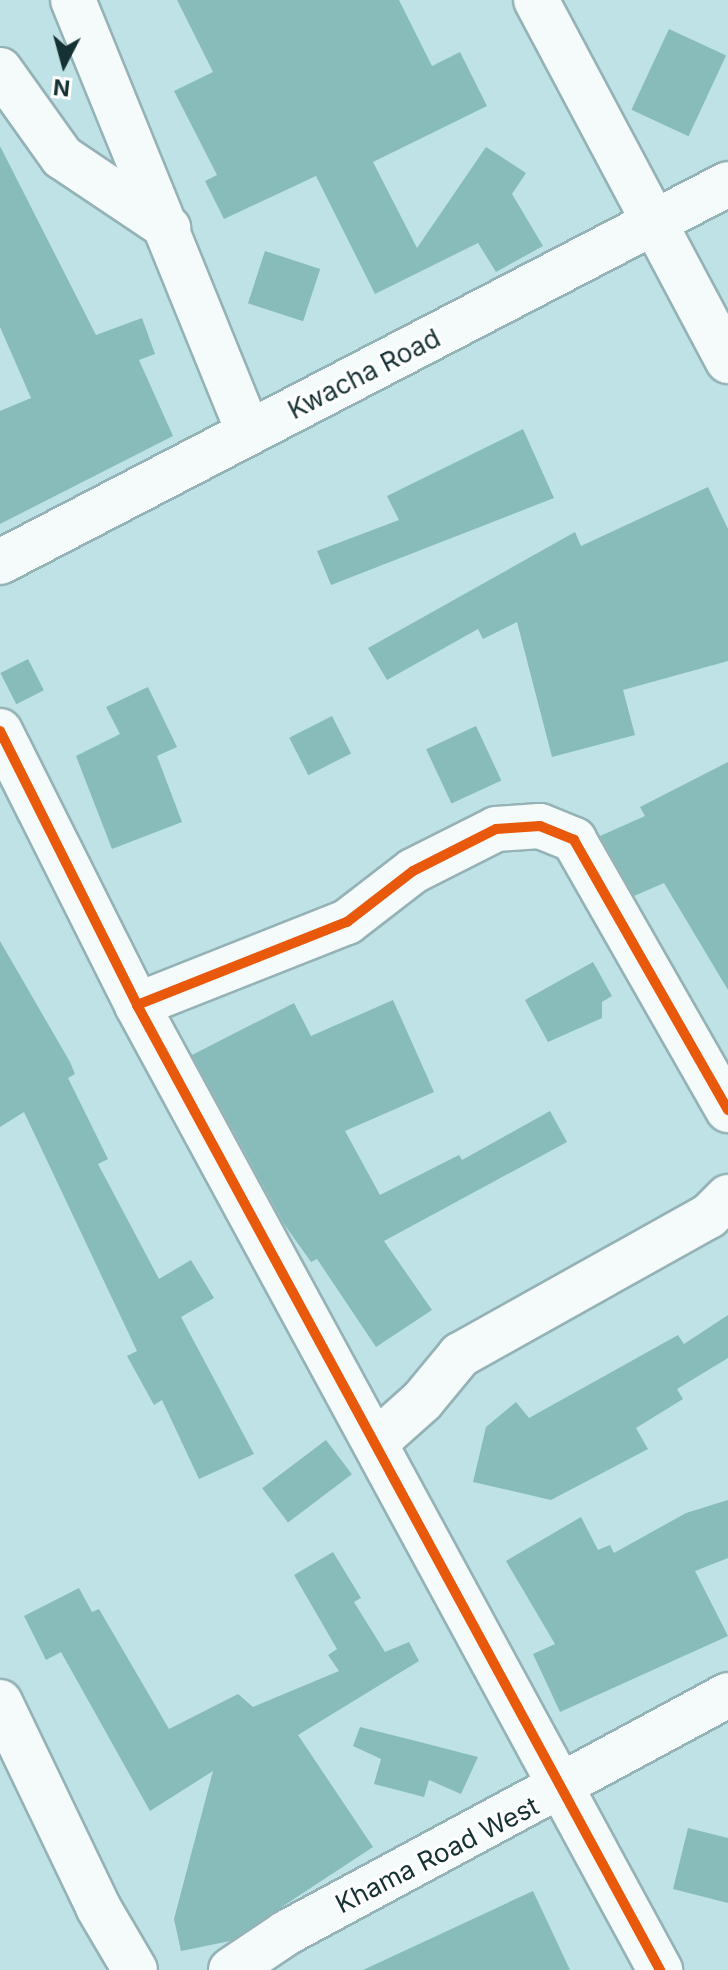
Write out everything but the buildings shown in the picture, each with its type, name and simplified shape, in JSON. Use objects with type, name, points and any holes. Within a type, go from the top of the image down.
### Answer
[{"type":"street","points":[[73,0],[249,433]]},
{"type":"street","points":[[536,0],[728,361]]},
{"type":"street","points":[[0,70],[62,157],[168,228]]},
{"type":"street","name":"Kwacha Road","points":[[0,562],[728,184]]},
{"type":"street","points":[[0,731],[137,1005],[660,1970]]},
{"type":"street","points":[[137,1005],[347,922],[413,871],[496,829],[540,826],[574,840],[728,1110]]},
{"type":"street","points":[[376,1442],[422,1401],[460,1355],[709,1216],[728,1197]]},
{"type":"street","name":"Khama Road West","points":[[231,1970],[286,1933],[563,1790],[728,1695]]},
{"type":"street","points":[[0,1702],[98,1907],[135,1970]]},
{"type":"cycle path","points":[[0,731],[137,1005],[660,1970]]},
{"type":"cycle path","points":[[137,1005],[347,922],[413,871],[496,829],[540,826],[574,840],[728,1110]]}]
